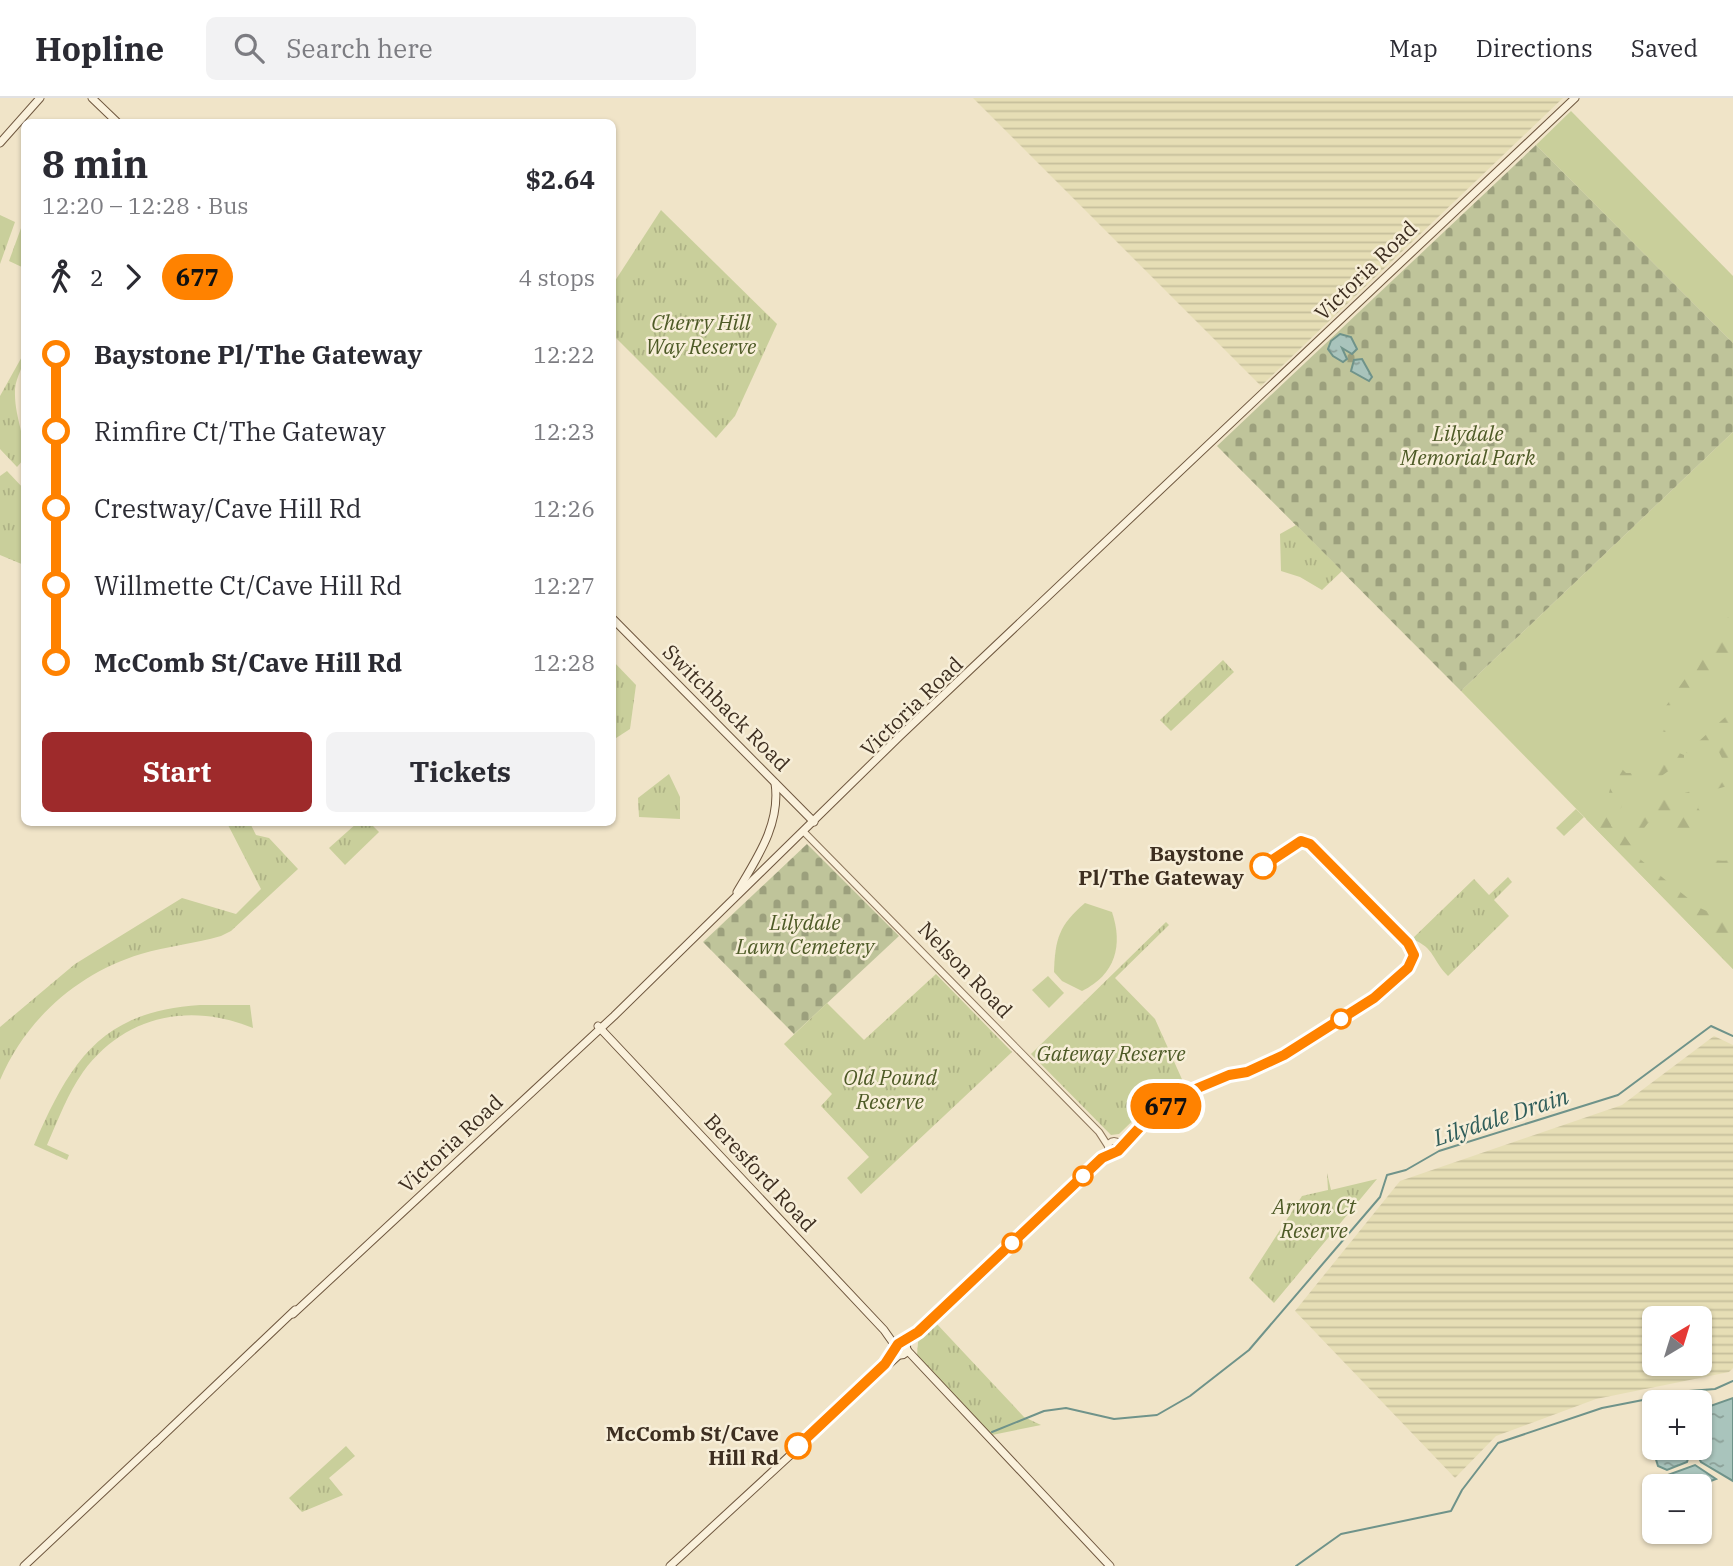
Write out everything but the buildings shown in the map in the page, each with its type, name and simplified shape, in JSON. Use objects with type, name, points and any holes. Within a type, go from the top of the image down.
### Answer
[{"type":"main road","points":[[0,137],[35,98]]},
{"type":"main road","points":[[21,119],[40,98]]},
{"type":"main road","name":"Victoria Road","points":[[24,1566],[631,997],[1181,470],[1575,98]]},
{"type":"main road","points":[[94,99],[114,119]]},
{"type":"main road","points":[[0,143],[21,119]]},
{"type":"main road","name":"Switchback Road","points":[[616,622],[814,822]]},
{"type":"main road","points":[[733,899],[773,827],[777,809],[775,783]]},
{"type":"main road","name":"Beresford Road","points":[[598,1028],[1104,1566]]},
{"type":"main road","points":[[670,1566],[901,1349]]},
{"type":"main road","name":"Beresford Road","points":[[901,1349],[1110,1566]]},
{"type":"street","name":"Nelson Road","points":[[804,832],[1099,1132],[1110,1147],[1102,1158],[901,1349]]},
{"type":"shaded area","points":[[973,98],[1563,98],[1261,386]]},
{"type":"shaded area","points":[[1714,1036],[1733,1045],[1733,1368],[1729,1372],[1712,1375],[1712,1306],[1642,1306],[1642,1376],[1709,1376],[1596,1399],[1496,1436],[1455,1478],[1295,1311],[1400,1181],[1622,1105]]},
{"type":"green space","points":[[1571,111],[1733,276],[1733,343],[1536,145]]},
{"type":"green space","name":"Lilydale Memorial Park","points":[[1536,145],[1733,343],[1733,432],[1461,691],[1217,446]]},
{"type":"green space","name":"Cherry Hill Way Reserve","points":[[661,210],[777,324],[735,416],[716,438],[616,338],[616,279]]},
{"type":"green space","points":[[0,215],[15,222],[0,264]]},
{"type":"green space","points":[[21,228],[21,267],[9,261]]},
{"type":"green space","points":[[21,358],[15,389],[21,432],[21,462],[17,467],[0,449],[0,396]]},
{"type":"green space","points":[[1733,432],[1733,969],[1461,691]]},
{"type":"green space","points":[[7,471],[21,486],[21,564],[0,555],[0,476]]},
{"type":"green space","points":[[1296,525],[1342,571],[1322,590],[1300,577],[1281,571],[1280,534]]},
{"type":"green space","points":[[1733,610],[1733,657],[1704,691],[1691,695],[1666,732],[1657,731],[1655,726],[1659,716]]},
{"type":"green space","points":[[1223,660],[1234,672],[1171,731],[1160,720]]},
{"type":"green space","points":[[616,664],[636,685],[630,729],[616,738]]},
{"type":"green space","points":[[1733,710],[1733,735],[1728,746],[1733,756],[1733,784],[1703,796],[1698,808],[1709,824],[1697,841],[1689,843],[1670,829],[1654,823],[1648,823],[1638,836],[1629,825],[1631,819],[1661,801],[1708,785],[1721,773],[1725,764],[1719,752],[1706,748],[1696,754],[1686,753]]},
{"type":"green space","points":[[1646,734],[1651,738],[1650,742],[1626,761],[1622,769],[1626,773],[1643,773],[1646,780],[1625,796],[1621,808],[1612,811],[1611,826],[1624,835],[1641,860],[1700,908],[1711,913],[1733,914],[1733,969],[1586,819],[1590,814],[1605,813],[1622,756],[1637,738]]},
{"type":"green space","points":[[1679,753],[1684,755],[1684,760],[1660,777],[1649,779],[1649,773],[1666,758]]},
{"type":"green space","points":[[669,774],[680,797],[680,819],[639,817],[638,798]]},
{"type":"green space","points":[[1576,809],[1584,817],[1564,836],[1556,828]]},
{"type":"green space","points":[[229,826],[252,826],[256,835],[269,838],[298,869],[231,931],[211,939],[161,949],[118,962],[76,986],[39,1018],[24,1037],[0,1080],[0,1027],[75,964],[182,898],[236,914],[261,889]]},
{"type":"green space","points":[[354,826],[373,826],[379,832],[345,865],[329,848]]},
{"type":"green space","name":"Lilydale Lawn Cemetery","points":[[807,844],[899,936],[794,1034],[703,942]]},
{"type":"green space","points":[[1694,846],[1701,854],[1711,859],[1733,859],[1733,868],[1697,861],[1690,849]]},
{"type":"green space","points":[[1508,877],[1512,882],[1494,900],[1509,916],[1448,976],[1429,950],[1412,939],[1474,879],[1489,895]]},
{"type":"green space","points":[[1085,903],[1112,912],[1117,936],[1114,958],[1109,967],[1094,984],[1082,991],[1062,981],[1054,972],[1060,933],[1069,918]]},
{"type":"green space","name":"Gateway Reserve","points":[[1166,922],[1169,925],[1115,978],[1155,1019],[1185,1086],[1154,1100],[1119,1134],[1111,1135],[1031,1054]]},
{"type":"green space","name":"Old Pound Reserve","points":[[936,974],[1012,1052],[861,1194],[847,1178],[869,1157],[821,1106],[832,1094],[784,1044],[827,1003],[864,1040]]},
{"type":"green space","points":[[1048,976],[1064,993],[1049,1008],[1032,990]]},
{"type":"green space","points":[[200,1005],[250,1005],[253,1028],[229,1020],[183,1015],[139,1026],[118,1037],[83,1072],[47,1145],[69,1155],[67,1160],[34,1145],[61,1089],[93,1046],[113,1030],[137,1018],[166,1009]]},
{"type":"green space","name":"Arwon Ct Reserve","points":[[1327,1173],[1331,1190],[1377,1179],[1274,1303],[1249,1278],[1302,1196],[1328,1190]]},
{"type":"green space","points":[[936,1323],[1024,1417],[1041,1425],[992,1435],[917,1356],[918,1342]]},
{"type":"green space","points":[[346,1446],[355,1456],[329,1478],[343,1495],[302,1512],[289,1498]]},
{"type":"water","points":[[1340,334],[1351,337],[1357,349],[1352,354],[1342,348],[1347,359],[1343,362],[1328,349],[1331,341]]},
{"type":"water","points":[[1362,359],[1372,377],[1369,381],[1351,371],[1354,360]]},
{"type":"water","points":[[1733,1398],[1733,1481],[1700,1460],[1712,1460],[1712,1405]]},
{"type":"water","points":[[1656,1460],[1688,1460],[1667,1470],[1658,1466]]},
{"type":"water","points":[[1695,1465],[1708,1474],[1670,1474]]},
{"type":"waterway","name":"Lilydale Drain","points":[[992,1432],[1044,1411],[1066,1408],[1114,1419],[1157,1415],[1190,1396],[1249,1350],[1380,1197],[1387,1175],[1406,1170],[1439,1151],[1618,1095],[1711,1026],[1733,1036]]},
{"type":"waterway","points":[[1296,1566],[1341,1534],[1451,1511],[1462,1490],[1498,1443],[1602,1408],[1689,1391],[1715,1389],[1733,1381]]},
{"type":"bus line","name":"677","points":[[798,1446],[885,1364],[898,1344],[918,1332],[1102,1158],[1118,1151],[1154,1112],[1180,1095],[1229,1075],[1247,1072],[1287,1053],[1383,992],[1408,968],[1414,955],[1408,943],[1310,844],[1301,841],[1263,866]]},
{"type":"place","name":"Baystone Pl/The Gateway","points":[[1263,866]]},
{"type":"place","name":"McComb St/Cave Hill Rd","points":[[798,1446]]}]
